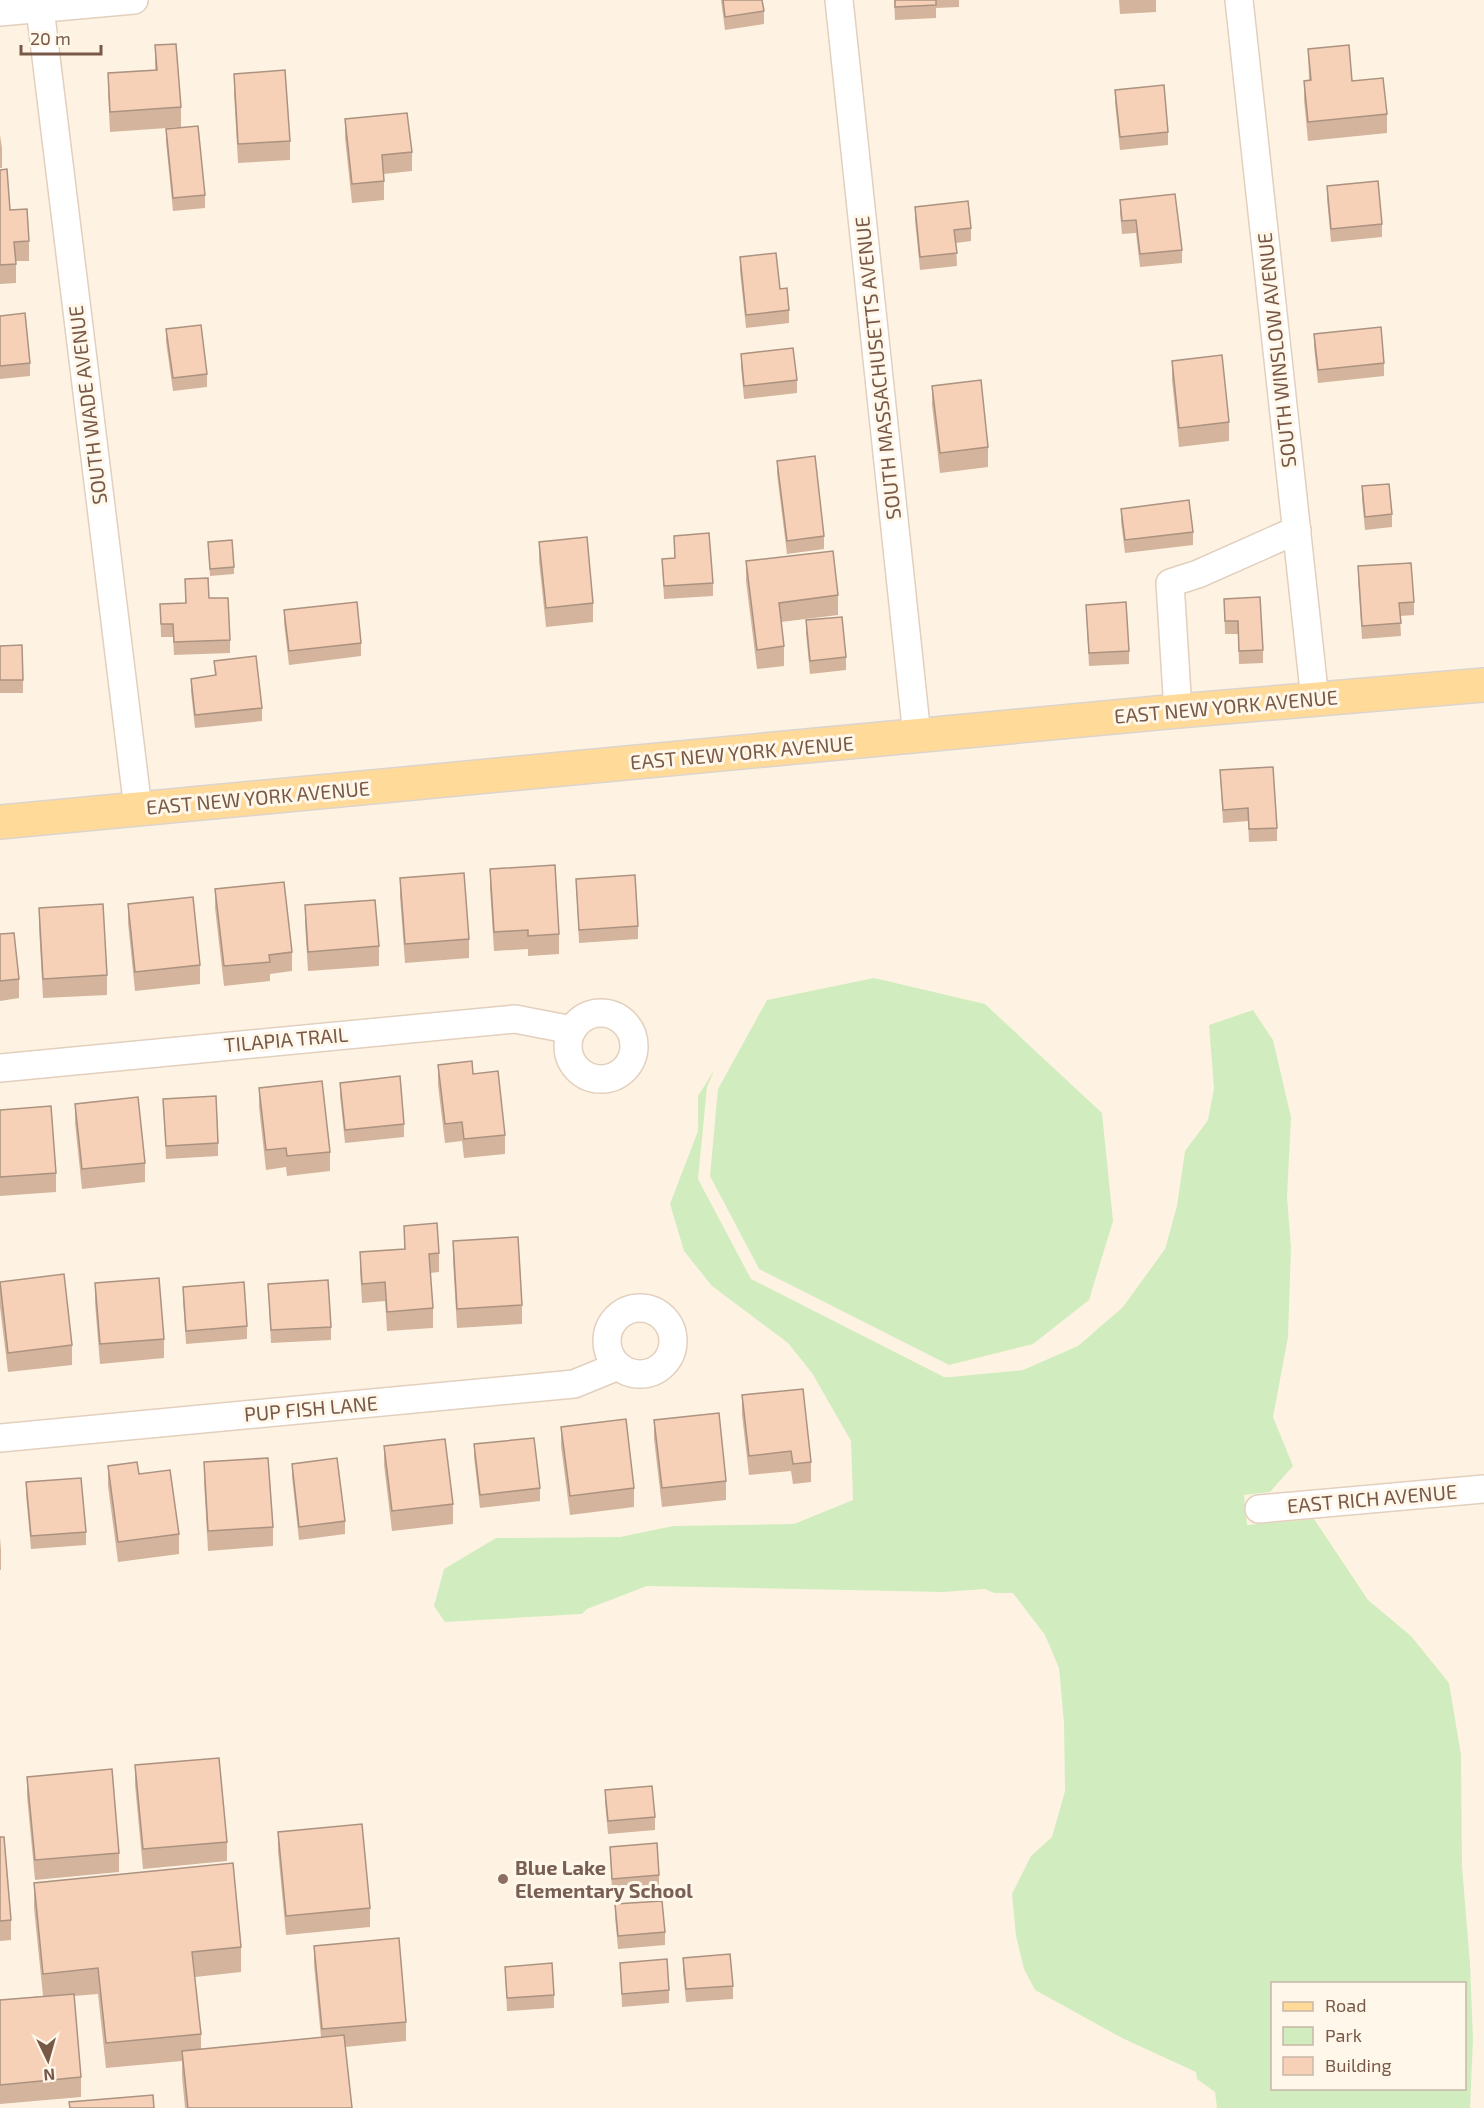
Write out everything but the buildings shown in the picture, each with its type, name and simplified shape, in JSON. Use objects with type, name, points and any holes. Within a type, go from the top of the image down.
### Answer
[{"type":"main road","name":"EAST NEW YORK AVENUE","points":[[0,822],[1178,711],[1484,685]]},
{"type":"street","points":[[0,12],[39,4],[134,0]]},
{"type":"street","name":"SOUTH MASSACHUSETTS AVENUE","points":[[839,0],[917,736]]},
{"type":"street","name":"SOUTH WINSLOW AVENUE","points":[[1239,0],[1315,700]]},
{"type":"street","name":"SOUTH WADE AVENUE","points":[[39,4],[138,809]]},
{"type":"street","points":[[1178,711],[1170,584],[1297,530]]},
{"type":"street","name":"TILAPIA TRAIL","points":[[0,1068],[515,1019],[572,1030]]},
{"type":"street","name":"PUP FISH LANE","points":[[0,1438],[574,1384],[618,1366]]},
{"type":"street","name":"EAST RICH AVENUE","points":[[1259,1509],[1484,1489]]},
{"type":"green space","points":[[874,978],[985,1004],[1102,1113],[1113,1221],[1089,1300],[1033,1344],[949,1365],[759,1269],[710,1176],[718,1089],[767,1000]]},
{"type":"green space","points":[[1253,1010],[1273,1040],[1291,1117],[1287,1197],[1291,1247],[1288,1337],[1273,1417],[1293,1466],[1270,1492],[1244,1495],[1247,1525],[1314,1519],[1368,1600],[1411,1636],[1449,1683],[1461,1755],[1462,1866],[1470,1964],[1473,2040],[1470,2108],[1217,2108],[1215,2092],[1197,2079],[1196,2072],[1122,2038],[1035,1990],[1024,1969],[1016,1936],[1012,1894],[1031,1856],[1052,1837],[1065,1791],[1064,1723],[1059,1668],[1045,1635],[1013,1593],[994,1593],[985,1589],[943,1592],[647,1586],[587,1609],[582,1614],[445,1622],[434,1606],[444,1569],[496,1538],[620,1537],[673,1526],[794,1524],[853,1500],[851,1441],[812,1373],[788,1343],[712,1286],[684,1251],[670,1204],[698,1131],[698,1096],[715,1069],[707,1087],[698,1179],[751,1279],[944,1377],[1023,1370],[1078,1346],[1123,1307],[1165,1249],[1177,1206],[1185,1151],[1208,1120],[1214,1088],[1209,1025]]},
{"type":"place","name":"Blue Lake Elementary School","points":[[503,1879]]}]
